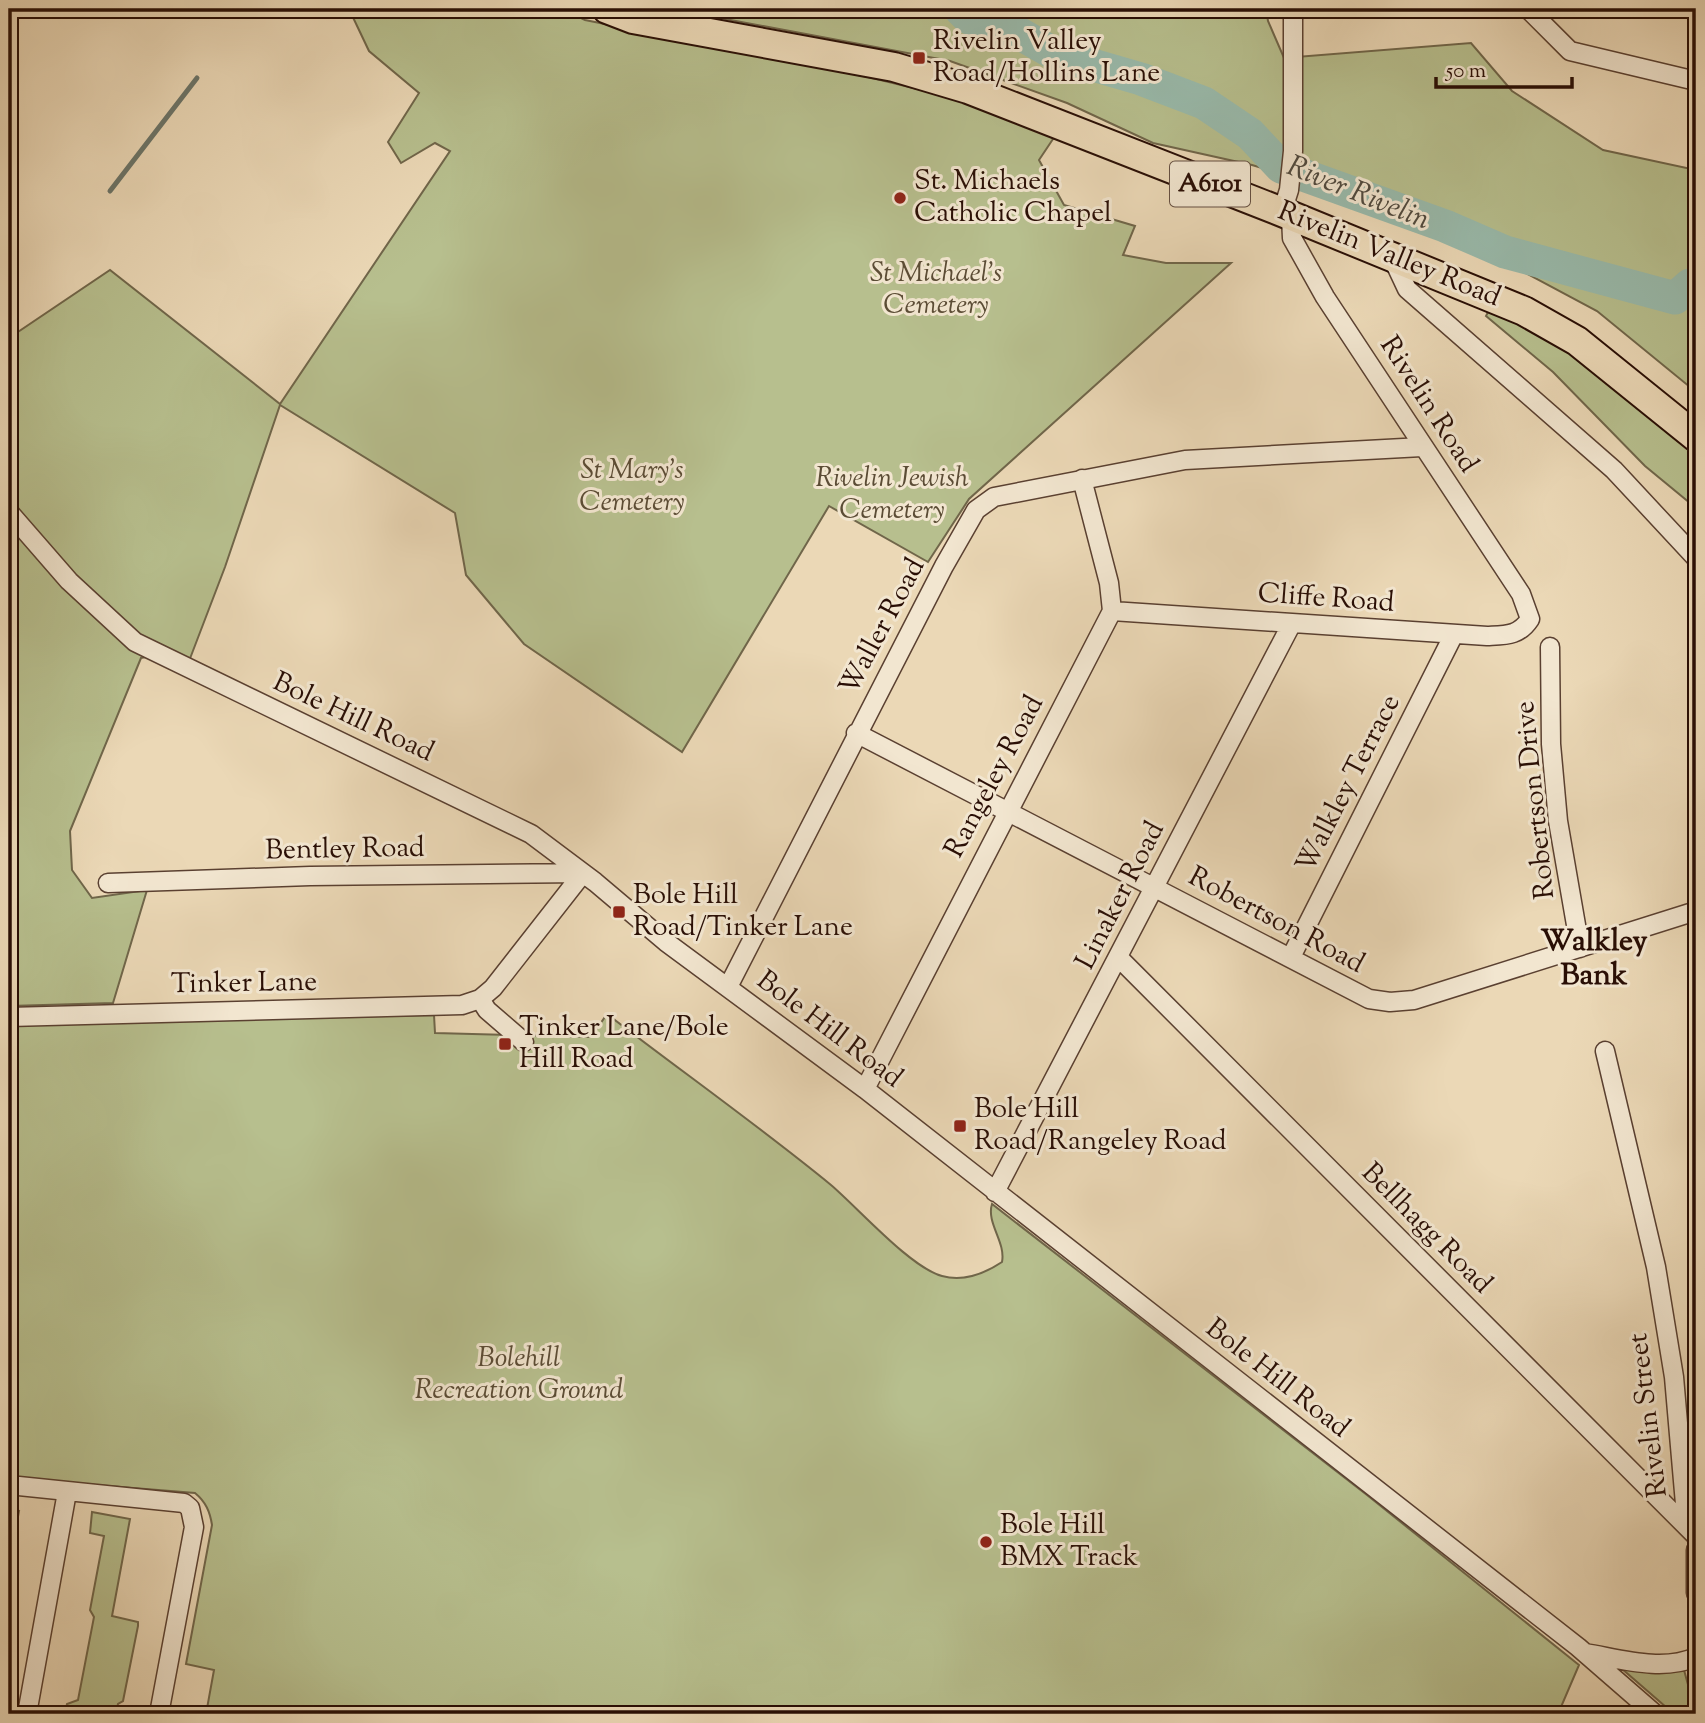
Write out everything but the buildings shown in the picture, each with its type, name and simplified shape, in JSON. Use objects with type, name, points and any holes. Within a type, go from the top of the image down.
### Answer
[{"type":"main road","name":"Rivelin Valley Road","points":[[607,9],[633,19],[894,67],[968,89],[1287,206],[1391,256],[1524,311],[1577,341],[1696,437]]},
{"type":"street","name":"Rivelin Road","points":[[1293,9],[1293,151],[1287,206],[1292,238],[1422,447],[1521,594],[1530,619]]},
{"type":"street","points":[[1528,9],[1570,51],[1696,81]]},
{"type":"street","points":[[1391,256],[1407,289],[1614,470],[1696,558]]},
{"type":"street","name":"Waller Road","points":[[728,987],[856,733],[976,510],[994,497],[1185,460],[1422,447]]},
{"type":"street","points":[[1082,479],[1109,583],[1112,611]]},
{"type":"street","name":"Bole Hill Road","points":[[9,512],[69,581],[135,642],[335,740],[513,822],[583,873],[666,942],[865,1089],[1585,1653],[1654,1714]]},
{"type":"street","name":"Cliffe Road","points":[[1112,611],[1454,634],[1510,635],[1523,629],[1530,619]]},
{"type":"street","name":"Rangeley Road","points":[[865,1089],[1006,811],[1112,611]]},
{"type":"street","name":"Linaker Road","points":[[995,1192],[1292,623]]},
{"type":"street","name":"Walkley Terrace","points":[[1291,957],[1454,634]]},
{"type":"street","name":"Robertson Drive","points":[[1550,648],[1551,744],[1558,821],[1580,948]]},
{"type":"street","name":"Robertson Road","points":[[856,733],[1369,999],[1390,1002],[1414,999],[1696,911]]},
{"type":"street","points":[[524,1042],[487,1010],[480,999],[507,972],[583,873]]},
{"type":"street","name":"Bentley Road","points":[[108,883],[310,876],[583,873]]},
{"type":"street","name":"Bellhagg Road","points":[[1119,958],[1692,1531]]},
{"type":"street","name":"Tinker Lane","points":[[9,1017],[242,1009],[435,1008],[462,1005],[480,999]]},
{"type":"street","name":"Rivelin Street","points":[[1605,1051],[1656,1267],[1690,1463],[1692,1531]]},
{"type":"street","points":[[9,1485],[177,1502],[190,1508],[194,1527],[159,1714]]},
{"type":"street","points":[[27,1714],[67,1492]]},
{"type":"street","points":[[1696,1550],[1696,1593]]},
{"type":"street","name":"Bole Hill Road","points":[[1585,1653],[1649,1664],[1684,1663],[1696,1657]]},
{"type":"green space","points":[[349,9],[563,9],[585,20],[868,77],[967,101],[1055,136],[1039,160],[1064,205],[1135,226],[1123,255],[1166,263],[1231,263],[969,499],[928,562],[829,506],[682,752],[524,644],[466,575],[455,513],[280,405],[225,567],[186,669],[156,655],[141,658],[70,831],[72,870],[92,898],[147,890],[113,1003],[9,1006],[9,338],[110,270],[280,404],[450,151],[435,143],[401,163],[388,142],[419,93],[369,51]]},
{"type":"green space","points":[[672,9],[1266,9],[1268,21],[1284,58],[1471,43],[1512,91],[1603,150],[1696,170],[1696,392],[1597,311],[1494,256],[1329,188],[1252,165],[1153,143],[1067,103],[950,61]]},
{"type":"green space","points":[[1496,297],[1696,447],[1696,508],[1645,466],[1553,372],[1486,316]]},
{"type":"green space","name":"Bolehill Recreation Ground","points":[[607,1014],[804,1163],[900,1250],[929,1271],[958,1278],[981,1273],[1002,1262],[1001,1247],[992,1218],[992,1204],[1367,1495],[1579,1665],[1558,1714],[206,1714],[214,1670],[186,1664],[212,1525],[202,1500],[195,1493],[9,1478],[9,1024],[434,1015],[435,1033],[591,1037]]},
{"type":"green space","points":[[9,1510],[19,1511],[9,1568]]},
{"type":"green space","points":[[92,1512],[130,1519],[112,1616],[138,1622],[138,1626],[123,1701],[118,1704],[116,1714],[65,1714],[67,1704],[78,1700],[94,1617],[90,1610],[104,1536],[90,1533]]},
{"type":"green space","points":[[1621,1668],[1684,1670],[1696,1714],[1674,1714]]},
{"type":"waterway","name":"River Rivelin","points":[[960,9],[969,18],[1022,35],[1055,54],[1141,79],[1204,103],[1250,134],[1281,167],[1445,226],[1505,252],[1675,298],[1690,285],[1696,290]]},
{"type":"waterway","points":[[110,191],[197,78]]},
{"type":"place","name":"Rivelin Valley Road/Hollins Lane","points":[[919,58]]},
{"type":"place","name":"St. Michaels Catholic Chapel","points":[[900,198]]},
{"type":"place","name":"Bole Hill Road/Tinker Lane","points":[[619,912]]},
{"type":"place","name":"Tinker Lane/Bole Hill Road","points":[[505,1044]]},
{"type":"place","name":"Bole Hill Road/Rangeley Road","points":[[960,1126]]},
{"type":"place","name":"Bole Hill BMX Track","points":[[986,1542]]},
{"type":"district","name":"Walkley Bank","points":[[1594,960]]},
{"type":"park label","name":"St Michael's Cemetery","points":[[936,290]]},
{"type":"park label","name":"St Mary's Cemetery","points":[[632,487]]},
{"type":"park label","name":"Rivelin Jewish Cemetery","points":[[892,495]]}]
